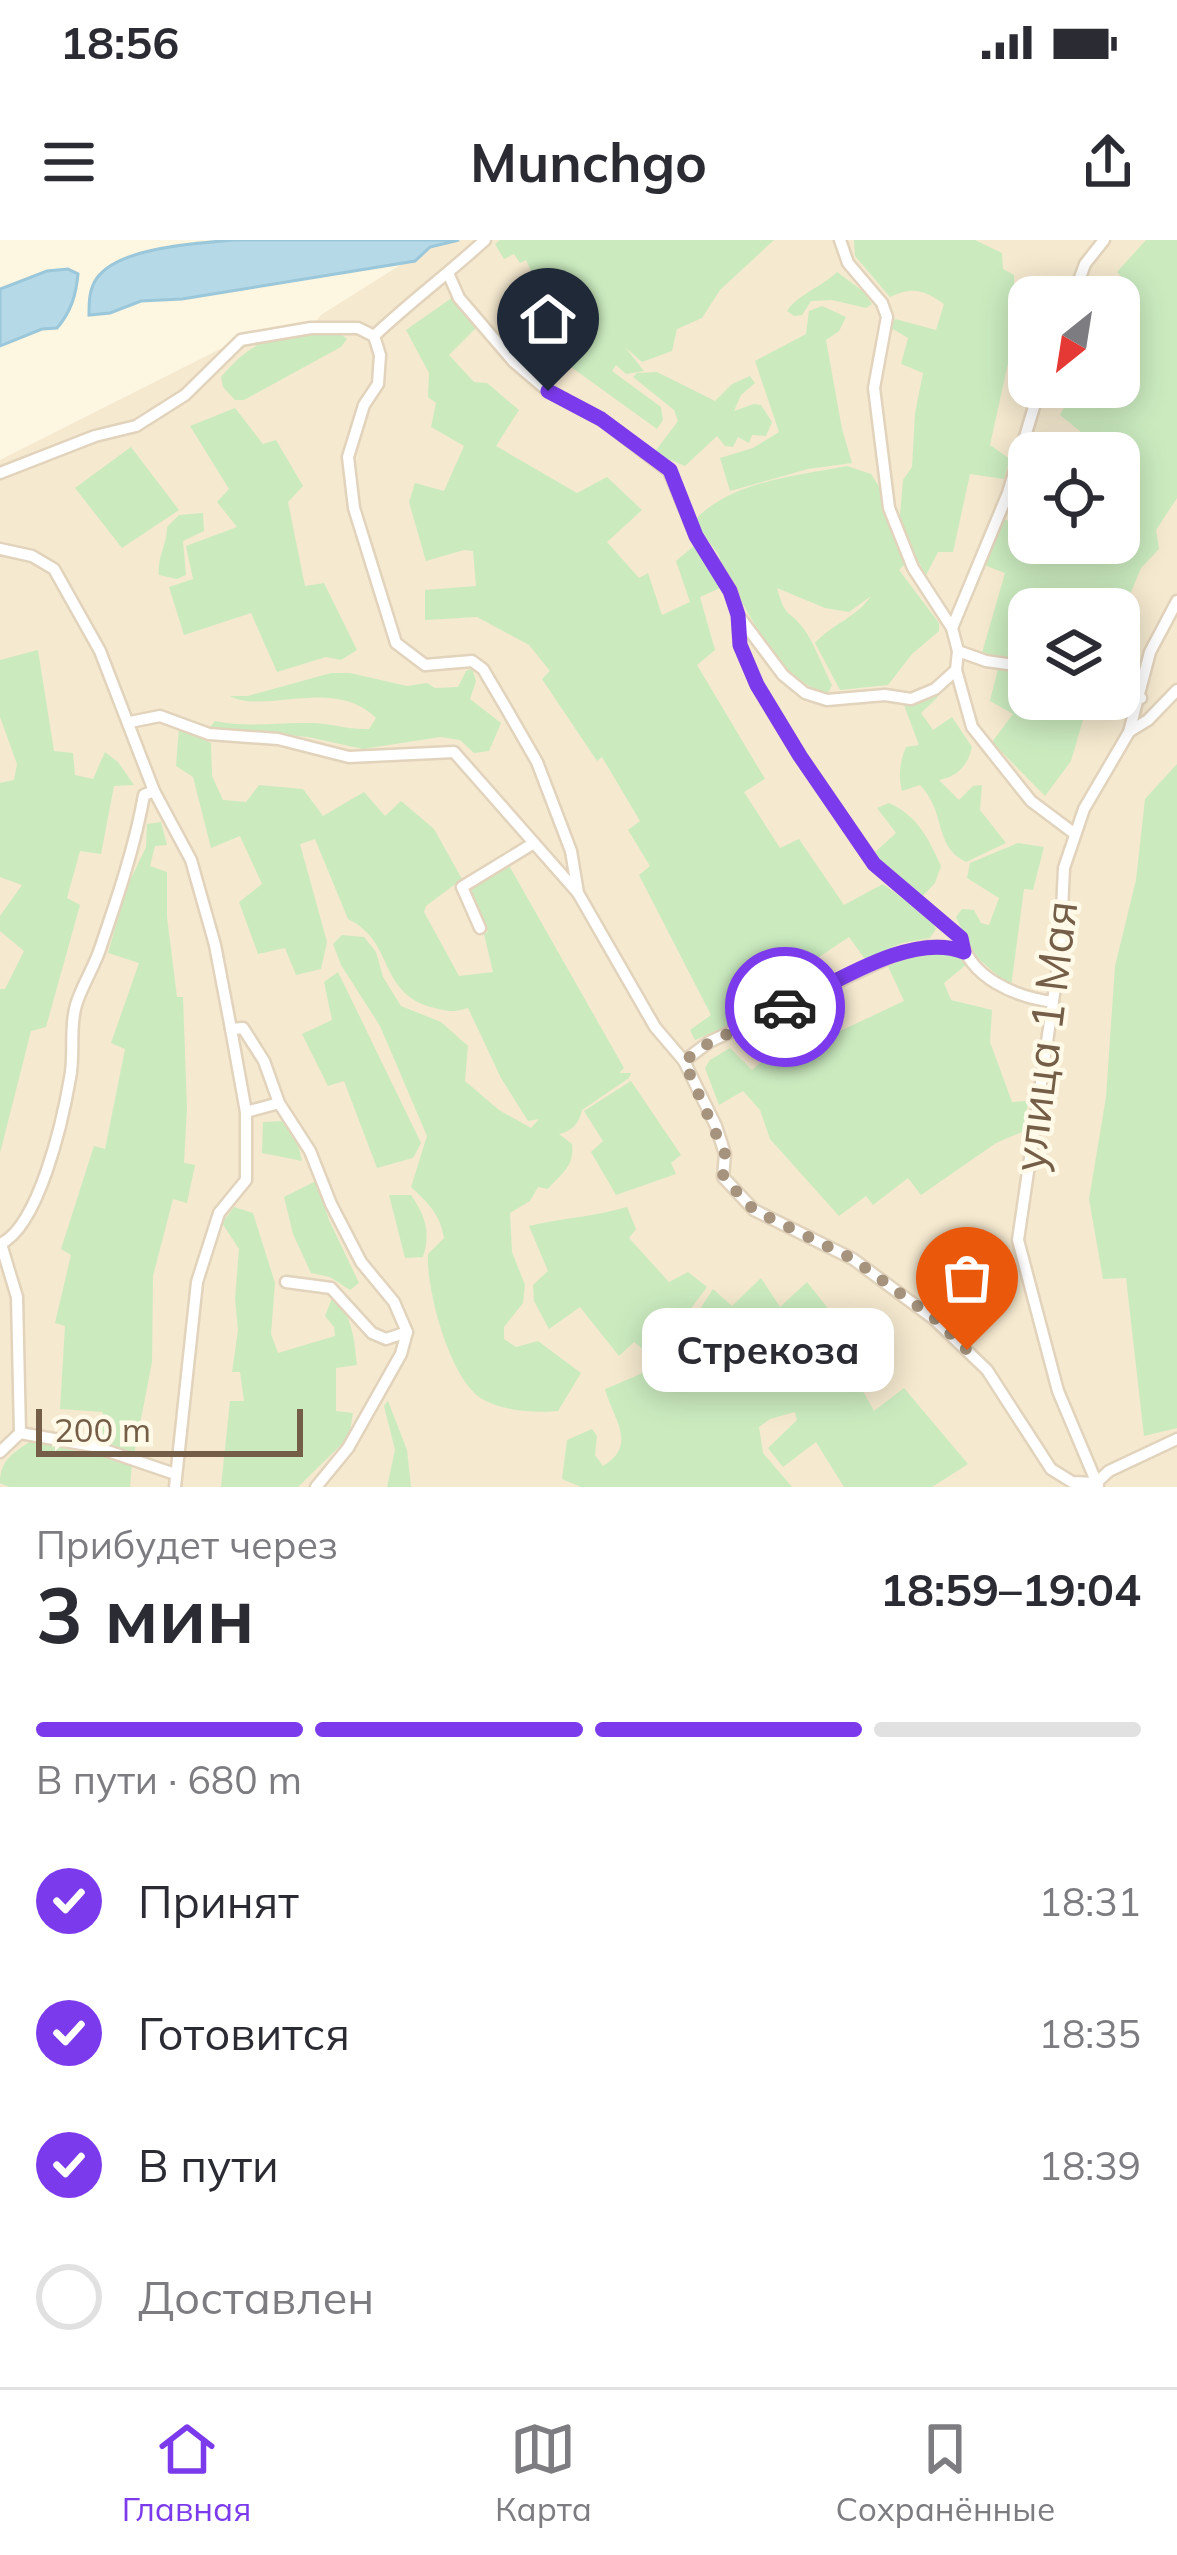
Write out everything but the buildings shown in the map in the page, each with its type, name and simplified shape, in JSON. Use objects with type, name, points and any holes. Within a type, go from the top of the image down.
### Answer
[{"type":"street","points":[[374,336],[425,287],[448,274],[485,240]]},
{"type":"street","points":[[840,240],[848,263],[883,303],[887,317],[874,388],[889,508],[913,568],[952,628],[958,651],[956,670],[972,727],[1031,801],[1075,834]]},
{"type":"street","points":[[1081,276],[1104,240]]},
{"type":"street","points":[[448,274],[459,298],[514,362],[548,391],[601,419],[670,470],[696,536],[730,591],[740,645],[757,685],[800,756],[874,864],[961,938],[964,952]]},
{"type":"street","points":[[0,473],[95,436],[136,426],[185,395],[241,340],[311,328],[358,328],[374,336],[380,355],[378,384],[364,405],[348,457],[355,508],[396,643],[425,665],[462,659],[483,669],[537,762],[571,851],[578,893]]},
{"type":"street","points":[[952,628],[1008,494],[1034,408]]},
{"type":"street","points":[[0,549],[32,556],[54,569],[130,722],[154,791],[190,860],[215,945],[246,1112],[246,1180],[219,1214],[197,1282],[175,1480],[93,1446],[20,1433]]},
{"type":"street","name":"улица 1 Мая","points":[[1097,1485],[1058,1390],[1018,1240],[1063,922],[1063,880],[1084,809],[1129,732],[1150,652],[1177,601]]},
{"type":"street","points":[[738,615],[783,675],[805,693],[827,700],[885,695],[911,699],[935,689],[956,670]]},
{"type":"street","points":[[958,651],[1008,664]]},
{"type":"street","points":[[1129,732],[1177,690]]},
{"type":"street","points":[[130,722],[160,716],[209,734],[278,739],[349,757],[454,752],[578,893],[655,1027],[684,1061],[716,1126],[725,1154],[723,1177],[734,1192],[754,1210],[853,1259],[934,1318],[987,1370],[1051,1469],[1072,1482],[1097,1485],[1109,1472],[1177,1439]]},
{"type":"street","points":[[0,1452],[20,1433],[17,1297],[1,1244],[26,1220],[49,1161],[70,1079],[76,1002],[100,949],[136,841],[144,795],[154,791]]},
{"type":"street","points":[[480,928],[462,887],[534,843]]},
{"type":"street","points":[[684,1061],[710,1042],[923,946],[964,952],[1002,987],[1024,998],[1052,1002]]},
{"type":"street","points":[[231,1029],[243,1028],[264,1061],[279,1103],[310,1150],[361,1262],[394,1302],[407,1332],[401,1354],[355,1437],[316,1487]]},
{"type":"street","points":[[246,1112],[279,1103]]},
{"type":"street","points":[[286,1282],[331,1288],[371,1333],[386,1339],[407,1332]]},
{"type":"shaded area","points":[[440,240],[1177,240],[1177,1487],[0,1487],[0,460],[244,337],[311,328],[321,315]]},
{"type":"green space","points":[[500,240],[774,240],[720,290],[702,318],[677,329],[672,351],[642,362],[625,347],[644,371],[626,374],[616,365],[612,371],[661,407],[663,420],[657,429],[564,362],[538,318],[547,304],[526,260],[520,263],[514,254],[504,259],[495,244]]},
{"type":"green space","points":[[854,240],[975,240],[1002,253],[1003,269],[1014,275],[1008,276],[1008,363],[990,445],[1008,458],[1008,466],[1004,479],[970,474],[953,552],[938,552],[926,575],[899,527],[903,480],[912,467],[923,373],[901,364],[908,338],[891,328],[895,319],[936,330],[944,304],[918,291],[890,297],[855,256]]},
{"type":"green space","points":[[1146,240],[1177,240],[1177,498],[1156,530],[1159,549],[1141,568],[1133,588],[1008,588],[1008,658],[982,653],[1005,573],[984,565],[1001,518],[1008,521],[1008,564],[1140,564],[1140,432],[1081,432],[1060,415],[1064,408],[1140,408],[1140,276],[1117,272]]},
{"type":"green space","points":[[837,272],[872,304],[866,308],[832,300],[811,301],[802,315],[787,311],[797,300]]},
{"type":"green space","points":[[453,297],[476,328],[449,355],[474,382],[487,383],[519,410],[496,446],[577,493],[607,477],[642,510],[607,542],[639,578],[648,573],[662,615],[690,602],[676,561],[695,545],[720,588],[700,597],[715,650],[697,665],[765,779],[744,792],[780,848],[799,839],[844,905],[883,884],[930,918],[936,929],[930,938],[902,943],[865,959],[849,937],[819,957],[808,985],[788,995],[777,975],[741,996],[754,1015],[695,1040],[690,1030],[711,1015],[639,875],[650,866],[628,830],[640,821],[602,757],[597,761],[542,679],[550,671],[529,645],[477,617],[425,620],[425,590],[476,586],[473,551],[426,561],[409,502],[415,483],[444,491],[464,446],[431,427],[436,403],[428,397],[429,373],[406,330]]},
{"type":"green space","points":[[822,306],[846,317],[839,331],[826,340],[852,463],[808,469],[730,491],[720,458],[753,448],[779,432],[755,361],[806,334],[809,311]]},
{"type":"green space","points":[[324,333],[347,339],[341,347],[244,400],[235,400],[223,387],[221,377],[255,346],[278,338]]},
{"type":"green space","points":[[657,372],[715,401],[732,384],[750,376],[755,383],[741,395],[734,411],[761,405],[772,422],[766,436],[752,435],[749,443],[738,437],[733,447],[725,446],[717,436],[685,466],[654,453],[678,421],[674,410],[633,377]]},
{"type":"green space","points":[[235,408],[263,444],[276,440],[303,486],[288,502],[305,586],[324,583],[357,650],[341,660],[326,657],[277,672],[251,613],[184,635],[169,587],[193,579],[186,546],[237,527],[217,502],[229,489],[190,426]]},
{"type":"green space","points":[[131,447],[179,510],[122,548],[75,488]]},
{"type":"green space","points":[[847,466],[871,474],[882,491],[905,564],[899,570],[939,623],[939,631],[912,654],[888,685],[840,690],[815,643],[871,596],[849,612],[825,608],[777,588],[785,609],[815,649],[832,685],[828,693],[811,687],[781,662],[695,520],[746,488]]},
{"type":"green space","points":[[203,513],[204,531],[183,541],[186,575],[177,579],[159,575],[167,527],[179,515]]},
{"type":"green space","points":[[38,650],[54,751],[73,753],[75,775],[93,779],[105,752],[134,785],[114,786],[101,854],[80,851],[67,898],[80,905],[46,1027],[31,1031],[0,1153],[0,989],[5,989],[24,951],[0,931],[0,916],[22,885],[0,877],[0,783],[14,780],[17,764],[0,717],[0,660]]},
{"type":"green space","points":[[472,668],[476,681],[470,699],[501,723],[489,751],[474,753],[460,740],[440,737],[363,749],[308,737],[210,727],[215,721],[369,729],[376,718],[340,700],[262,702],[230,696],[248,696],[331,673],[407,686],[458,687]]},
{"type":"green space","points":[[998,669],[1008,670],[1008,711],[990,701]]},
{"type":"green space","points":[[938,697],[921,713],[933,730],[952,717],[972,747],[960,770],[939,780],[959,800],[973,786],[982,785],[980,810],[1006,843],[966,862],[949,847],[920,785],[902,791],[900,768],[906,747],[919,745],[904,705]]},
{"type":"green space","points":[[1008,720],[1083,720],[1071,761],[1045,796],[992,742]]},
{"type":"green space","points":[[179,728],[211,743],[212,776],[223,800],[246,802],[259,785],[303,789],[323,816],[364,792],[385,816],[401,801],[434,829],[462,879],[424,912],[459,976],[493,972],[484,934],[488,932],[466,890],[507,862],[624,1068],[619,1073],[631,1073],[582,1110],[572,1129],[559,1134],[572,1144],[566,1169],[548,1189],[538,1187],[530,1201],[510,1213],[512,1252],[525,1285],[523,1303],[504,1327],[504,1339],[516,1347],[538,1341],[581,1373],[558,1411],[520,1410],[484,1400],[461,1375],[451,1355],[428,1270],[428,1254],[444,1238],[440,1222],[411,1187],[427,1136],[380,1026],[333,944],[342,935],[364,937],[401,1006],[441,1022],[468,1046],[465,1081],[499,1110],[531,1128],[539,1119],[528,1121],[501,1078],[468,1008],[430,1007],[401,989],[373,940],[348,919],[315,839],[300,844],[327,942],[321,969],[296,975],[285,948],[258,954],[239,902],[262,884],[240,836],[211,848],[193,777],[176,766]]},
{"type":"green space","points":[[1177,764],[1177,1428],[1144,1436],[1126,1278],[1103,1279],[1089,1199],[1106,1097],[1115,966],[1136,880],[1145,799]]},
{"type":"green space","points":[[889,803],[915,821],[941,866],[935,883],[921,898],[873,854],[896,833],[877,808]]},
{"type":"green space","points":[[161,822],[167,845],[155,846],[150,866],[167,872],[177,997],[183,997],[184,1163],[195,1165],[187,1203],[173,1199],[153,1276],[152,1362],[134,1455],[100,1441],[103,1412],[60,1409],[65,1326],[55,1323],[71,1255],[61,1249],[94,1146],[105,1149],[125,1049],[111,1043],[139,963],[108,953],[127,887],[146,847],[147,824]]},
{"type":"green space","points":[[1018,843],[1044,847],[1033,890],[1024,889],[1011,987],[973,954],[956,917],[962,909],[974,910],[981,923],[989,925],[999,898],[967,878],[970,863]]},
{"type":"green space","points":[[947,950],[968,963],[944,983],[951,1000],[992,1010],[990,1042],[1012,1102],[1028,1101],[1024,1131],[996,1143],[921,1195],[908,1178],[873,1205],[866,1196],[839,1216],[770,1139],[760,1110],[743,1091],[719,1105],[705,1068],[730,1048],[752,1070],[773,1051],[828,1018],[838,1032],[904,1001],[886,962],[913,952]]},
{"type":"green space","points":[[338,972],[421,1143],[413,1158],[377,1168],[344,1081],[328,1086],[302,1034],[332,1020],[324,982]]},
{"type":"green space","points":[[631,1081],[681,1155],[671,1163],[676,1174],[616,1195],[591,1152],[603,1141],[584,1111]]},
{"type":"green space","points":[[285,1121],[296,1136],[302,1161],[262,1153],[263,1122]]},
{"type":"green space","points":[[316,1181],[359,1283],[350,1290],[330,1277],[311,1273],[293,1234],[284,1197]]},
{"type":"green space","points":[[389,1195],[411,1195],[420,1210],[426,1232],[423,1257],[405,1258]]},
{"type":"green space","points":[[234,1207],[253,1213],[275,1283],[271,1334],[278,1353],[335,1336],[325,1316],[333,1296],[351,1328],[357,1365],[336,1368],[336,1411],[353,1413],[349,1437],[298,1487],[221,1487],[230,1401],[244,1401],[240,1372],[232,1372],[238,1330],[239,1249],[222,1223]]},
{"type":"green space","points":[[627,1207],[636,1229],[629,1238],[669,1282],[688,1272],[707,1287],[654,1358],[634,1342],[619,1356],[580,1307],[549,1329],[534,1301],[533,1285],[548,1271],[529,1226]]},
{"type":"green space","points":[[761,1278],[780,1307],[807,1282],[866,1356],[850,1368],[874,1411],[904,1388],[968,1464],[932,1487],[844,1487],[816,1442],[783,1467],[768,1448],[797,1420],[795,1412],[759,1427],[763,1453],[792,1487],[581,1487],[562,1479],[567,1440],[592,1429],[597,1436],[595,1455],[603,1466],[619,1449],[620,1430],[605,1389],[679,1351],[675,1347],[713,1289],[732,1306]]},
{"type":"green space","points":[[388,1401],[407,1450],[411,1487],[387,1487],[395,1450],[384,1406]]},
{"type":"green space","points":[[31,1441],[132,1463],[130,1487],[9,1487],[0,1483],[5,1463]]},
{"type":"water","points":[[234,240],[459,240],[430,247],[415,261],[182,299],[141,301],[89,315],[94,282],[123,259],[160,248]]},
{"type":"water","points":[[68,269],[78,274],[76,289],[57,328],[0,346],[0,289],[47,271]]},
{"type":"way so far","points":[[785,1007],[710,1042],[684,1061],[716,1126],[725,1154],[723,1177],[754,1210],[853,1259],[934,1318],[967,1350]]},
{"type":"place","name":"Стрекоза","points":[[967,1350]]},
{"type":"route","points":[[548,391],[601,419],[670,470],[696,536],[730,591],[740,645],[757,685],[800,756],[874,864],[961,938],[964,952],[923,946],[785,1007]]}]
